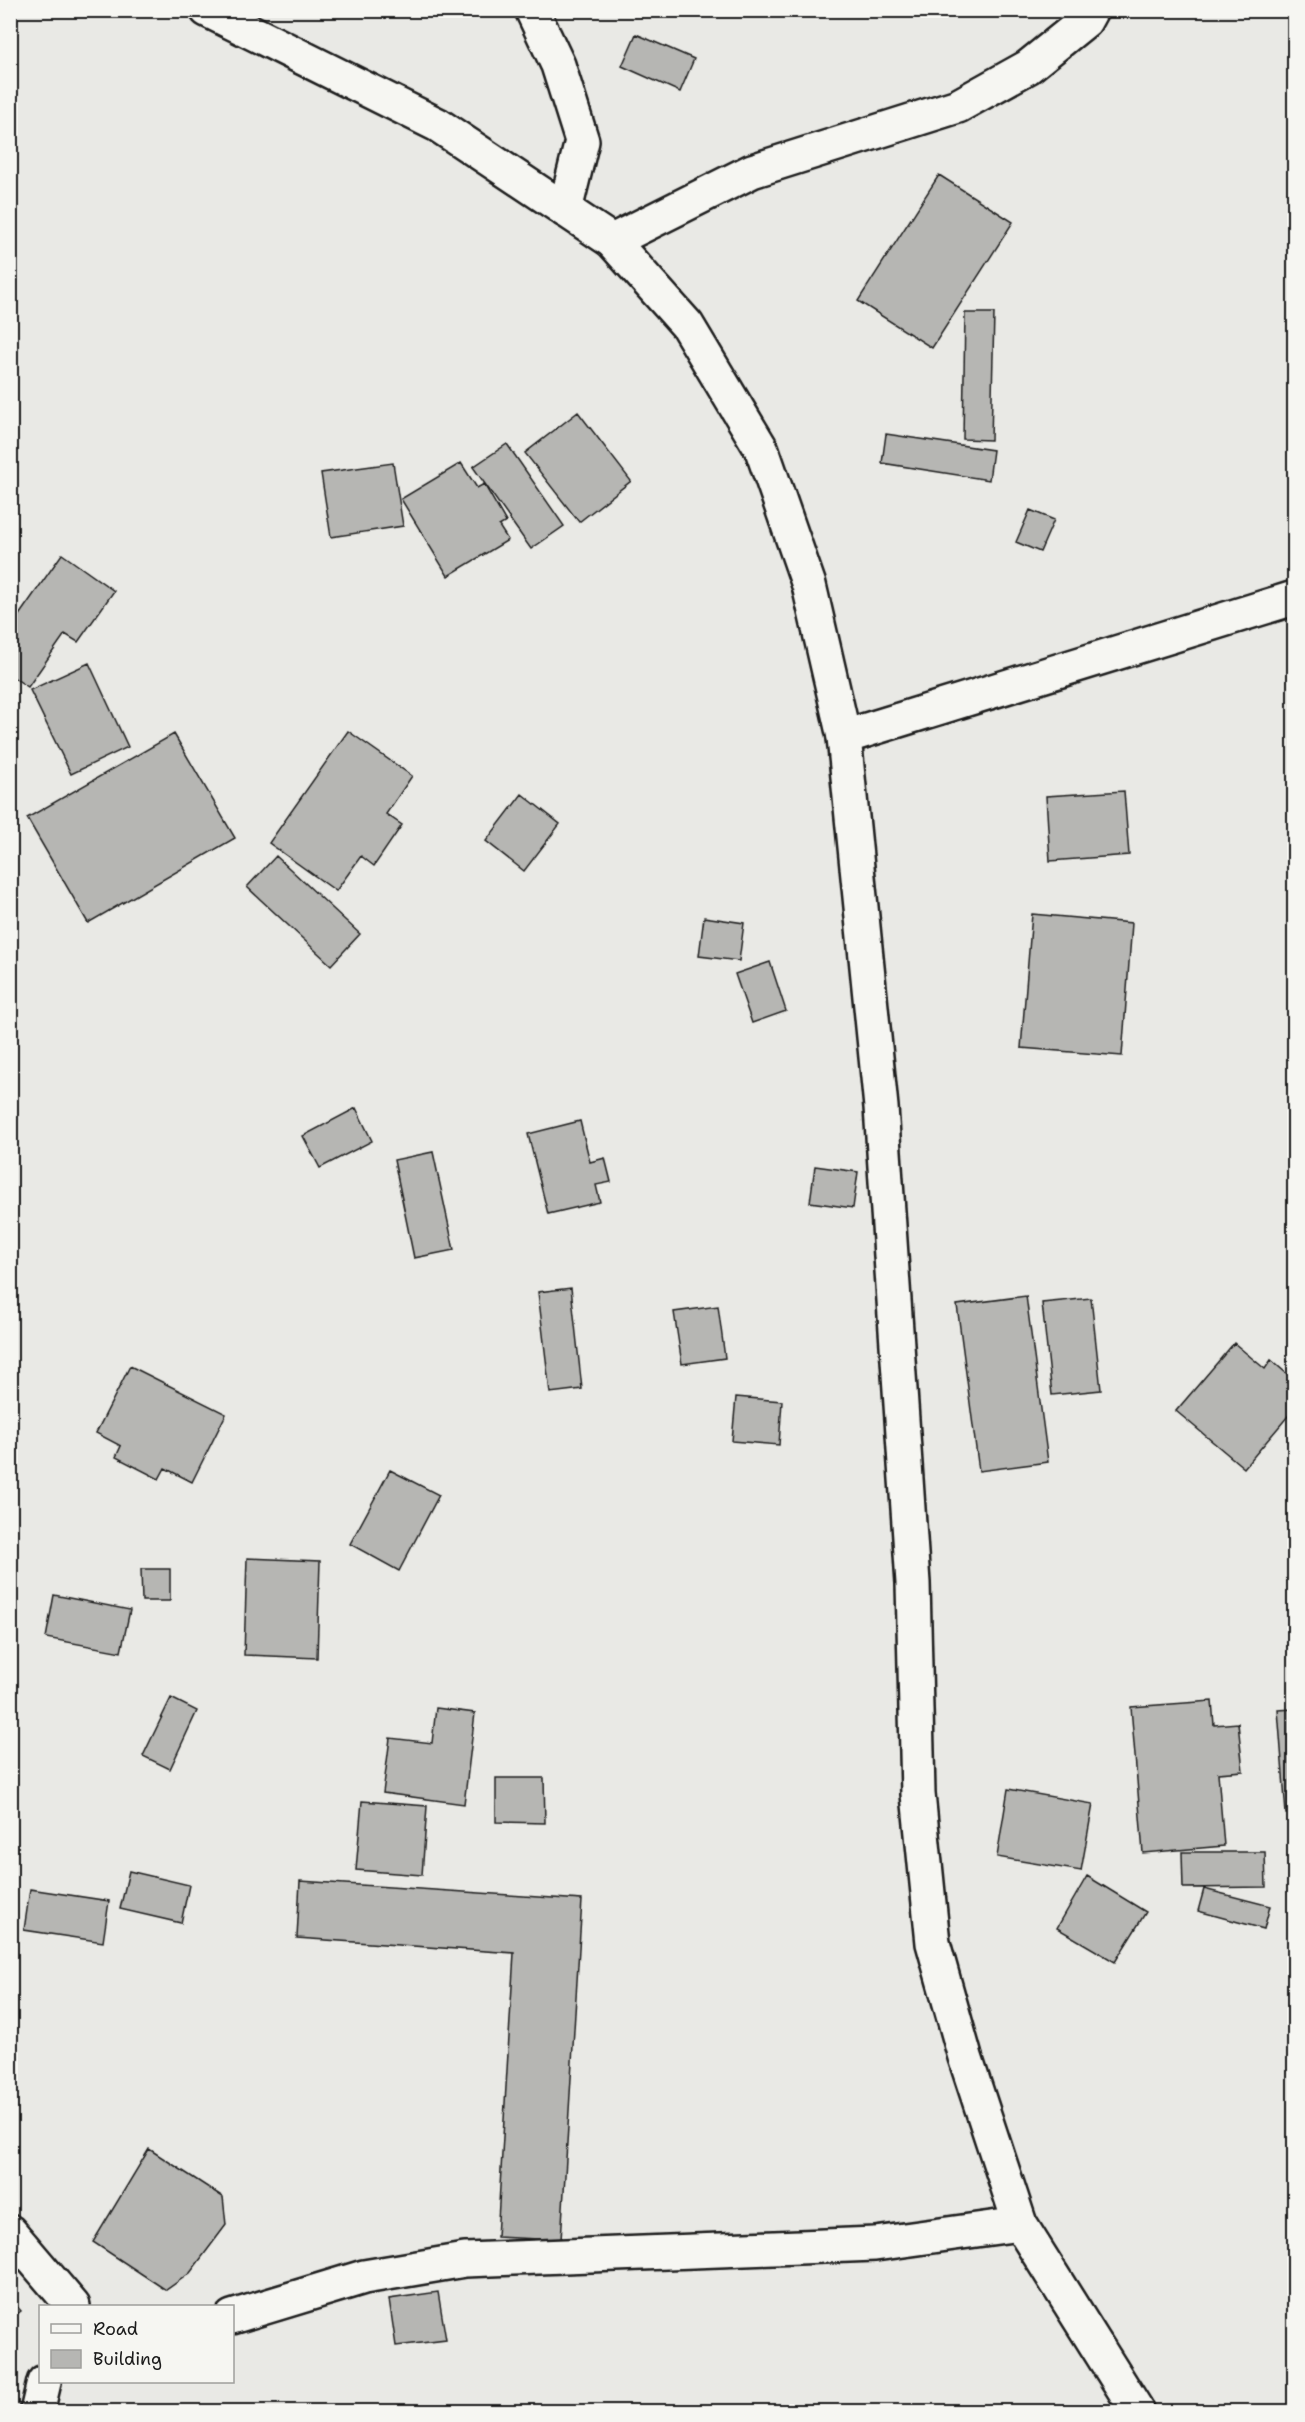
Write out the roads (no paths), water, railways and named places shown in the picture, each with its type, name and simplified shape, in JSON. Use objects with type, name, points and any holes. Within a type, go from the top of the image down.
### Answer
[{"type":"main road","points":[[207,10],[438,125],[612,241],[687,324],[762,450],[809,585],[844,737],[882,1119],[913,1583],[918,1794],[933,1942],[965,2057],[1020,2224],[1138,2412]]},
{"type":"main road","points":[[532,10],[558,66],[582,141],[565,210]]},
{"type":"main road","points":[[612,241],[752,171],[958,106],[1028,67],[1084,21],[1091,10]]},
{"type":"main road","points":[[844,737],[1294,598]]},
{"type":"main road","points":[[234,2317],[364,2277],[465,2260],[875,2244],[1020,2224]]},
{"type":"main road","points":[[10,2232],[71,2305]]},
{"type":"main road","points":[[36,2412],[44,2383]]}]
